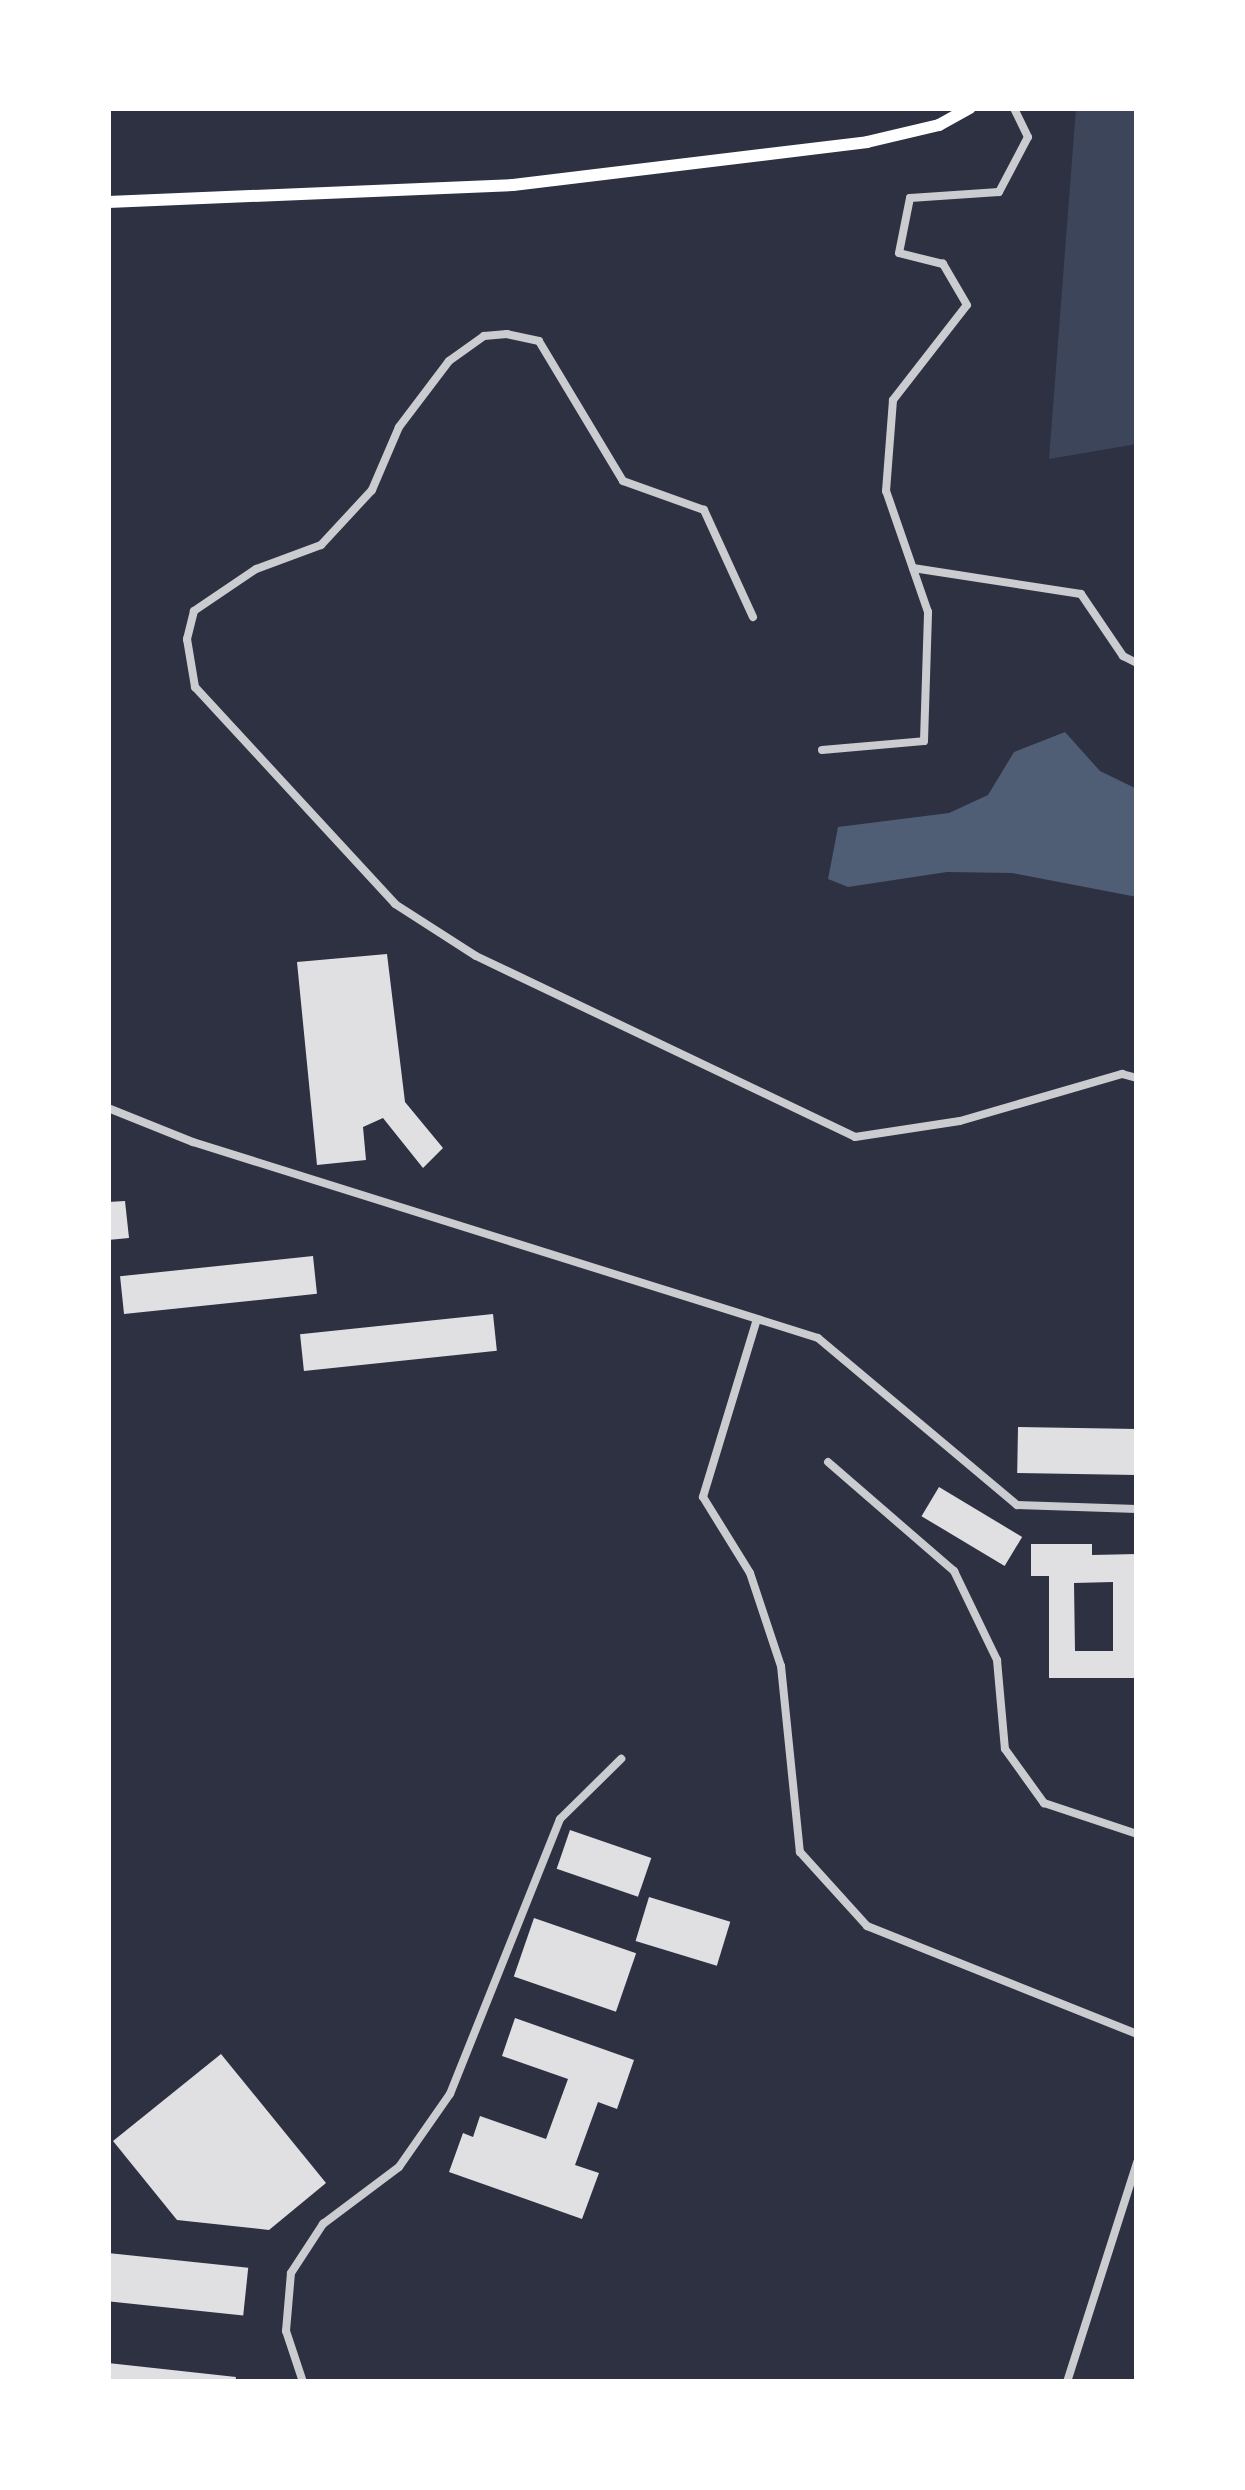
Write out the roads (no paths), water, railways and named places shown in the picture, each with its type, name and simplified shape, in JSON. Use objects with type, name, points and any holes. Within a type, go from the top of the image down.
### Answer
[{"type":"main road","points":[[108,202],[336,197],[608,175],[867,142],[939,125],[970,108]]},
{"type":"street","points":[[822,750],[924,741],[928,612],[886,491],[893,400],[968,304],[943,264],[899,253],[910,197],[999,192],[1028,137],[1014,108]]},
{"type":"street","points":[[753,616],[704,510],[623,481],[539,341],[507,334],[484,336],[449,361],[399,427],[372,490],[320,544],[256,569],[194,611],[187,639],[195,688],[395,904],[476,956],[854,1137],[960,1121],[1122,1073],[1137,1078]]},
{"type":"street","points":[[913,568],[1081,594],[1123,656],[1137,663]]},
{"type":"street","points":[[108,1108],[193,1142],[818,1338],[1018,1505],[1137,1510]]},
{"type":"street","points":[[758,1318],[703,1497],[750,1573],[781,1666],[800,1852],[868,1926],[1137,2034]]},
{"type":"street","points":[[828,1462],[954,1571],[997,1660],[1005,1749],[1044,1803],[1137,1834]]},
{"type":"street","points":[[303,2382],[286,2330],[291,2272],[323,2224],[399,2167],[450,2094],[560,1819],[621,1759]]},
{"type":"street","points":[[1066,2382],[1137,2162]]}]
